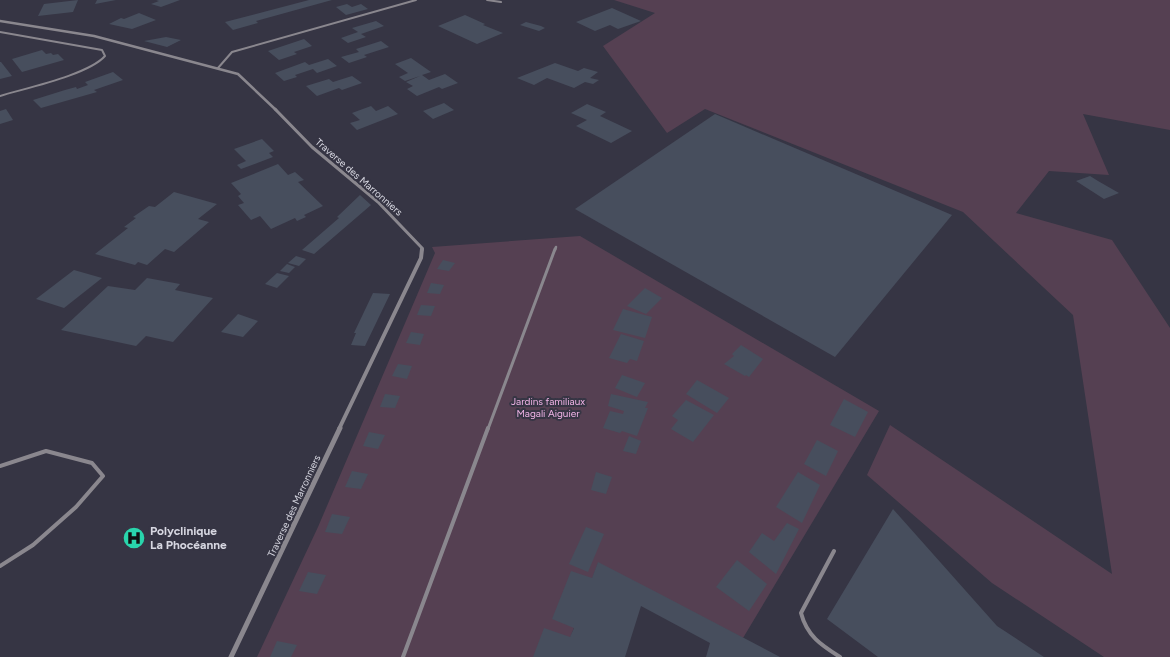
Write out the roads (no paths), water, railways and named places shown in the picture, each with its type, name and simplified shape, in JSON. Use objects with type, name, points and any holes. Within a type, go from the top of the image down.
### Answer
[{"type":"street","name":"Traverse des Marronniers","points":[[0,21],[94,36],[238,74],[312,147],[378,202],[422,248],[421,258],[231,657]]},
{"type":"lane","points":[[218,68],[232,52],[416,0]]},
{"type":"lane","points":[[487,0],[501,2]]},
{"type":"lane","points":[[0,32],[102,50],[104,56],[99,63],[79,72],[0,96]]},
{"type":"lane","points":[[403,657],[556,247]]},
{"type":"lane","points":[[0,466],[46,451],[92,463],[103,476],[76,507],[33,545],[0,566]]},
{"type":"lane","points":[[834,551],[801,613],[804,626],[812,638],[840,657]]},
{"type":"place","name":"Polyclinique La Phocéanne","points":[[134,538]]},
{"type":"park label","name":"Jardins familiaux Magali Aiguier","points":[[548,406]]}]
